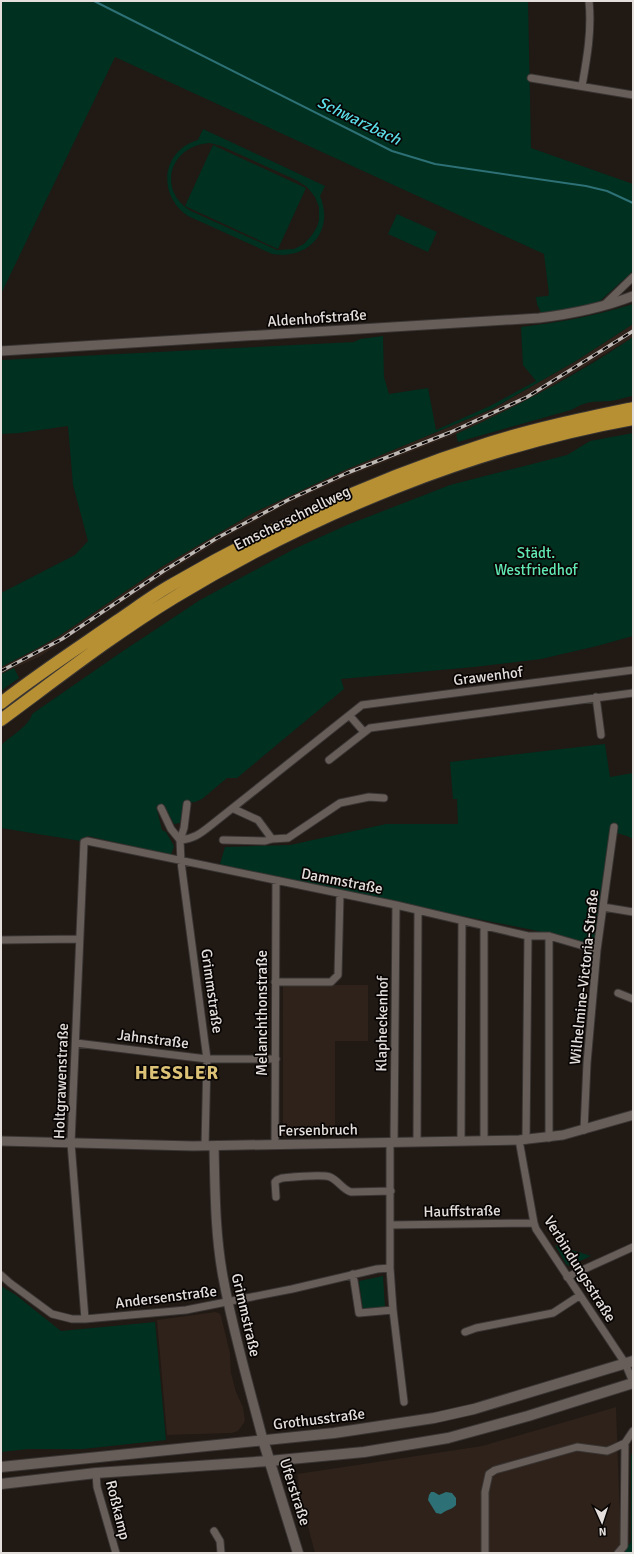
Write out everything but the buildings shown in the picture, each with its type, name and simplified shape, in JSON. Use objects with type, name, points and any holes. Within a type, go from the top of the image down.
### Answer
[{"type":"highway","name":"Emscherschnellweg","points":[[1,703],[74,650],[172,585],[265,534],[324,506],[387,479],[490,443],[587,418],[633,408]]},
{"type":"highway","name":"Emscherschnellweg","points":[[1,720],[77,663],[175,598],[269,545],[330,516],[398,487],[494,453],[590,428],[633,419]]},
{"type":"main road","name":"Grothusstraße","points":[[1,1468],[367,1428],[454,1414],[629,1362]]},
{"type":"main road","points":[[1,1484],[96,1473],[350,1454],[448,1438],[528,1416],[633,1382]]},
{"type":"main road","name":"Uferstraße","points":[[263,1440],[298,1553]]},
{"type":"street","points":[[582,86],[589,43],[589,1]]},
{"type":"street","points":[[531,78],[633,95]]},
{"type":"street","points":[[601,307],[633,277]]},
{"type":"street","name":"Aldenhofstraße","points":[[1,352],[539,318],[574,314],[633,296]]},
{"type":"street","name":"Grawenhof","points":[[180,840],[196,837],[234,809],[362,705],[633,670]]},
{"type":"street","points":[[330,760],[370,728],[633,692]]},
{"type":"street","points":[[596,697],[601,736]]},
{"type":"street","points":[[350,716],[364,732]]},
{"type":"street","points":[[223,840],[265,841],[288,838],[340,803],[369,797],[384,798]]},
{"type":"street","name":"Grimmstraße","points":[[187,804],[184,828],[180,840],[181,862],[207,1059],[209,1146],[217,1230],[228,1302],[238,1347],[263,1440]]},
{"type":"street","points":[[161,808],[171,829],[180,840]]},
{"type":"street","points":[[234,809],[258,820],[272,839]]},
{"type":"street","name":"Wilhelmine-Victoria-Straße","points":[[584,1130],[597,950],[614,827]]},
{"type":"street","name":"Dammstraße","points":[[83,844],[87,841],[181,862],[396,905],[528,936],[549,936],[597,950]]},
{"type":"street","name":"Holtgrawenstraße","points":[[83,844],[71,1144],[85,1319]]},
{"type":"street","name":"Melanchthonstraße","points":[[275,1145],[276,881]]},
{"type":"street","points":[[275,982],[331,982],[338,976],[340,894]]},
{"type":"street","name":"Klapheckenhof","points":[[396,905],[390,1268],[393,1310],[404,1402]]},
{"type":"street","points":[[603,908],[633,912]]},
{"type":"street","points":[[417,1142],[418,910]]},
{"type":"street","points":[[460,1141],[462,921]]},
{"type":"street","points":[[484,926],[484,1141]]},
{"type":"street","points":[[523,1140],[528,936]]},
{"type":"street","points":[[549,936],[549,1138]]},
{"type":"street","points":[[1,940],[79,939]]},
{"type":"street","points":[[618,993],[633,999]]},
{"type":"street","name":"Jahnstraße","points":[[76,1043],[207,1059],[276,1059]]},
{"type":"street","name":"Fersenbruch","points":[[1,1141],[71,1144],[209,1146],[523,1140],[549,1138],[584,1130],[633,1115]]},
{"type":"street","name":"Verbindungsstraße","points":[[523,1140],[536,1230],[579,1296],[629,1362],[633,1382]]},
{"type":"street","points":[[276,1197],[275,1182],[282,1178],[328,1176],[335,1180],[345,1190],[351,1192],[391,1191]]},
{"type":"street","name":"Hauffstraße","points":[[390,1225],[534,1223]]},
{"type":"street","points":[[567,1277],[633,1248]]},
{"type":"street","name":"Andersenstraße","points":[[1,1275],[52,1314],[72,1319],[85,1319],[186,1310],[292,1289],[377,1269],[390,1268]]},
{"type":"street","points":[[353,1274],[359,1313],[393,1310]]},
{"type":"street","points":[[465,1332],[476,1328],[553,1313],[579,1296]]},
{"type":"street","points":[[485,1553],[485,1492],[489,1474],[495,1470],[563,1450],[577,1448],[607,1451],[624,1443],[633,1431]]},
{"type":"street","points":[[618,1553],[624,1546],[624,1443]]},
{"type":"street","name":"Roßkamp","points":[[96,1473],[98,1487],[116,1553]]},
{"type":"street","points":[[214,1530],[220,1541],[221,1553]]},
{"type":"shaded area","points":[[633,324],[633,337],[542,392],[503,413],[456,434],[347,477],[289,503],[219,541],[167,573],[39,657],[1,674],[1,667],[59,636],[163,566],[253,513],[345,470],[492,409],[576,361]]},
{"type":"shaded area","points":[[283,985],[368,985],[368,1041],[335,1041],[335,1135],[283,1136]]},
{"type":"shaded area","points":[[215,1312],[219,1313],[221,1316],[230,1353],[231,1373],[236,1392],[243,1407],[244,1423],[238,1431],[232,1433],[167,1435],[157,1320]]},
{"type":"shaded area","points":[[616,1407],[621,1546],[619,1553],[315,1553],[300,1497],[297,1474],[482,1446]]},
{"type":"green space","points":[[1,1],[528,1],[531,148],[633,184],[633,271],[600,301],[574,309],[541,313],[536,297],[548,296],[549,294],[544,254],[115,57],[1,294]]},
{"type":"green space","points":[[203,129],[325,186],[320,196],[324,209],[324,221],[321,231],[315,240],[307,248],[297,252],[285,255],[272,254],[188,216],[178,207],[171,197],[168,186],[168,174],[170,163],[176,154],[186,146],[198,140]],"holes":[[[210,143],[221,146],[296,180],[307,187],[315,197],[319,207],[319,220],[317,227],[304,244],[294,249],[277,250],[191,211],[180,202],[174,192],[171,181],[172,170],[177,160],[185,152],[196,146]]]},
{"type":"green space","points":[[213,145],[306,188],[278,249],[185,206]]},
{"type":"green space","points":[[397,214],[437,232],[428,252],[388,234]]},
{"type":"green space","points":[[633,304],[633,324],[576,361],[492,409],[345,470],[253,513],[163,566],[59,636],[1,667],[1,593],[75,555],[88,541],[73,485],[68,426],[1,434],[1,360],[354,342],[360,339],[383,336],[384,377],[389,394],[428,388],[436,430],[490,406],[536,381],[523,365],[521,327],[578,318]]},
{"type":"green space","points":[[633,337],[633,396],[611,401],[587,403],[571,410],[458,442],[456,434],[547,389]]},
{"type":"green space","name":"Städt. Westfriedhof","points":[[633,433],[633,636],[541,659],[474,667],[341,679],[344,689],[237,778],[227,778],[202,799],[195,802],[184,803],[180,823],[174,824],[164,805],[156,806],[162,830],[166,832],[174,846],[171,855],[88,836],[81,841],[1,828],[1,745],[24,727],[32,714],[200,600],[294,549],[347,525],[450,485],[567,455],[590,441]]},
{"type":"green space","points":[[14,668],[19,678],[1,691],[1,674]]},
{"type":"green space","points":[[605,744],[610,777],[633,773],[633,839],[610,831],[595,934],[595,945],[533,930],[219,867],[225,847],[290,845],[386,824],[458,824],[457,799],[453,799],[450,762]]},
{"type":"green space","points":[[555,1245],[591,1256],[569,1266],[566,1264]]},
{"type":"green space","points":[[383,1276],[385,1307],[363,1309],[359,1281]]},
{"type":"green space","points":[[1,1286],[16,1295],[61,1331],[155,1322],[166,1440],[83,1449],[28,1449],[1,1452]]},
{"type":"green space","points":[[633,1450],[633,1553],[623,1553],[631,1542],[631,1456]]},
{"type":"water","points":[[431,1492],[439,1495],[446,1492],[452,1493],[456,1498],[456,1505],[441,1514],[436,1513],[428,1500]]},
{"type":"waterway","name":"Schwarzbach","points":[[94,1],[392,151],[435,164],[586,186],[607,191],[633,203]]},
{"type":"railway","points":[[1,671],[62,639],[165,570],[217,538],[288,500],[347,473],[451,432],[527,397],[633,331]]},
{"type":"district","name":"HESSLER","points":[[177,1073]]}]
